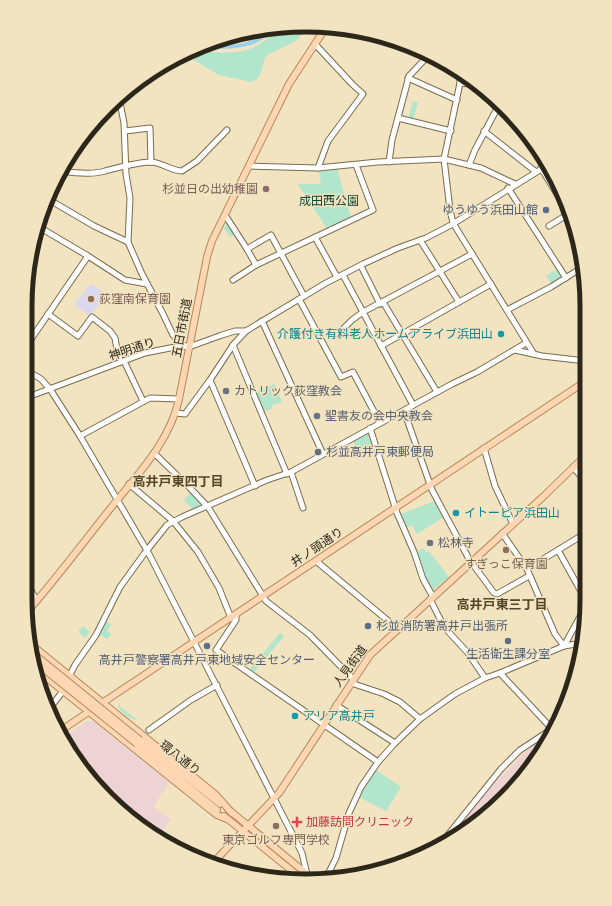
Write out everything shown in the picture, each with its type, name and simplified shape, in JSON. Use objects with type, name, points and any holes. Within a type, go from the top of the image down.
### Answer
[{"type":"main road","name":"五日市街道","points":[[32,606],[154,453],[169,429],[176,413],[209,249],[289,84],[322,33]]},
{"type":"main road","name":"井ノ頭通り","points":[[64,728],[580,385]]},
{"type":"main road","name":"人見街道","points":[[217,859],[274,799],[370,655],[580,461]]},
{"type":"main road","points":[[36,649],[215,794],[232,813]]},
{"type":"main road","name":"環八通り","points":[[38,657],[305,872]]},
{"type":"main road","name":"環八通り","points":[[40,666],[182,780],[242,832],[295,873]]},
{"type":"main road","points":[[42,675],[208,808],[217,815],[227,819]]},
{"type":"street","points":[[315,44],[363,94],[328,141],[318,168]]},
{"type":"street","points":[[389,162],[392,140],[408,78],[410,73],[425,59]]},
{"type":"street","points":[[408,78],[457,100]]},
{"type":"street","points":[[460,79],[451,131],[444,159],[453,223],[534,354]]},
{"type":"street","points":[[460,83],[466,84]]},
{"type":"street","points":[[120,104],[125,130],[125,165],[130,198],[128,242],[173,335],[182,345],[189,346]]},
{"type":"street","points":[[469,165],[484,131],[497,109]]},
{"type":"street","points":[[398,118],[451,131]]},
{"type":"street","points":[[125,130],[150,128],[151,162]]},
{"type":"street","points":[[68,171],[104,172],[125,165],[151,162],[174,170],[182,171],[197,161],[227,130]]},
{"type":"street","points":[[484,131],[535,172]]},
{"type":"street","points":[[248,166],[318,168],[444,159],[469,165],[492,173],[515,184]]},
{"type":"street","points":[[233,280],[256,265],[373,210],[356,165]]},
{"type":"street","points":[[176,413],[185,414],[233,345],[246,331],[262,321],[337,277],[398,248],[420,240],[453,223],[541,168],[553,186]]},
{"type":"street","points":[[508,188],[566,278]]},
{"type":"street","points":[[53,202],[94,226],[128,242]]},
{"type":"street","points":[[225,215],[256,265]]},
{"type":"street","points":[[549,226],[565,217]]},
{"type":"street","points":[[43,229],[125,280],[147,284]]},
{"type":"street","points":[[247,249],[271,235],[304,296]]},
{"type":"street","points":[[315,237],[337,277]]},
{"type":"street","points":[[420,240],[459,302]]},
{"type":"street","points":[[344,328],[362,312],[382,303],[472,254]]},
{"type":"street","points":[[32,338],[88,256]]},
{"type":"street","points":[[361,266],[437,392]]},
{"type":"street","points":[[507,310],[566,278],[578,270]]},
{"type":"street","points":[[343,275],[413,405]]},
{"type":"street","points":[[381,346],[491,284]]},
{"type":"street","points":[[299,299],[341,376],[353,372],[380,423]]},
{"type":"street","points":[[48,314],[78,336],[92,317],[110,331],[115,338],[117,350],[143,401]]},
{"type":"street","points":[[262,321],[323,454]]},
{"type":"street","name":"神明通り","points":[[32,396],[140,354],[180,346],[189,346],[235,331],[246,331]]},
{"type":"street","points":[[70,675],[75,665],[96,635],[120,587],[167,525],[273,478],[288,473],[437,392],[477,372],[526,343]]},
{"type":"street","points":[[233,345],[303,508]]},
{"type":"street","points":[[514,350],[580,360]]},
{"type":"street","points":[[32,374],[41,379],[50,389],[80,436],[147,550],[302,853],[305,872]]},
{"type":"street","points":[[210,380],[255,486]]},
{"type":"street","points":[[80,436],[150,398],[179,399]]},
{"type":"street","points":[[404,411],[430,485],[471,562],[494,593],[497,594],[530,576]]},
{"type":"street","points":[[370,428],[396,508],[419,564],[423,579],[444,626],[468,653],[486,678]]},
{"type":"street","points":[[484,448],[495,486],[513,524]]},
{"type":"street","points":[[154,453],[208,507],[266,601],[310,635],[352,681],[400,702],[420,719]]},
{"type":"street","points":[[574,468],[580,475]]},
{"type":"street","points":[[129,484],[173,522],[198,552],[236,620],[216,650],[378,762]]},
{"type":"street","points":[[502,533],[527,569],[555,634],[564,646]]},
{"type":"street","points":[[527,569],[580,537]]},
{"type":"street","points":[[558,550],[580,590]]},
{"type":"street","points":[[316,561],[398,629]]},
{"type":"street","points":[[32,592],[37,601]]},
{"type":"street","points":[[564,646],[579,619]]},
{"type":"street","points":[[329,873],[336,858],[349,813],[361,787],[378,762],[420,719],[455,694],[486,678],[564,646],[577,644]]},
{"type":"street","points":[[500,673],[549,726]]},
{"type":"street","points":[[149,730],[191,700],[217,686]]},
{"type":"street","points":[[53,704],[63,691]]},
{"type":"street","points":[[336,705],[395,743]]},
{"type":"street","points":[[449,833],[501,769],[520,750],[544,736]]},
{"type":"shaded area","name":"荻窪南保育園","points":[[91,284],[107,294],[90,316],[74,304]]},
{"type":"shaded area","points":[[87,721],[93,721],[169,782],[153,807],[171,820],[162,832],[123,804],[112,794],[89,767],[68,735]]},
{"type":"shaded area","points":[[541,740],[523,767],[500,794],[460,827],[488,790],[524,753]]},
{"type":"green space","points":[[304,32],[296,41],[269,54],[265,58],[260,75],[257,79],[251,82],[219,75],[194,60],[184,61],[207,51],[232,52],[249,49],[273,34]]},
{"type":"green space","points":[[256,37],[232,45],[225,44]]},
{"type":"green space","points":[[413,101],[418,103],[413,120],[408,119]]},
{"type":"green space","name":"成田西公園","points":[[337,168],[351,218],[327,229],[298,184],[321,184],[319,170]]},
{"type":"green space","points":[[228,221],[236,234],[230,237],[224,229]]},
{"type":"green space","points":[[557,269],[563,277],[551,283],[546,276]]},
{"type":"green space","points":[[275,384],[282,402],[272,405],[273,408],[263,412],[254,393]]},
{"type":"green space","points":[[369,432],[375,446],[359,455],[353,441]]},
{"type":"green space","points":[[192,491],[204,506],[193,510],[184,500]]},
{"type":"green space","points":[[435,501],[444,517],[417,534],[412,525],[406,528],[401,514]]},
{"type":"green space","points":[[423,548],[426,552],[429,551],[449,577],[432,591],[425,579],[416,552]]},
{"type":"green space","points":[[106,621],[111,624],[107,631],[111,634],[107,639],[99,634]]},
{"type":"green space","points":[[83,626],[90,632],[85,638],[78,632]]},
{"type":"green space","points":[[280,633],[284,636],[253,674],[248,671]]},
{"type":"green space","points":[[120,703],[120,707],[138,720],[132,719],[124,714],[119,709],[118,706]]},
{"type":"green space","points":[[376,770],[401,787],[386,811],[359,797],[363,788]]},
{"type":"water","points":[[269,34],[249,46],[228,49],[213,49],[225,45],[244,43],[259,36]]},
{"type":"place","name":"杉並日の出幼稚園","points":[[266,189]]},
{"type":"place","name":"ゆうゆう浜田山館","points":[[546,210]]},
{"type":"place","name":"荻窪南保育園","points":[[91,299]]},
{"type":"place","name":"介護付き有料老人ホームアライブ浜田山","points":[[501,334]]},
{"type":"place","name":"カトリック荻窪教会","points":[[226,391]]},
{"type":"place","name":"聖書友の会中央教会","points":[[317,416]]},
{"type":"place","name":"杉並高井戸東郵便局","points":[[318,452]]},
{"type":"place","name":"イトーピア浜田山","points":[[456,513]]},
{"type":"place","name":"松林寺","points":[[430,543]]},
{"type":"place","name":"すぎっこ保育園","points":[[506,550]]},
{"type":"place","name":"杉並消防署高井戸出張所","points":[[368,626]]},
{"type":"place","name":"生活衛生課分室","points":[[508,641]]},
{"type":"place","name":"高井戸警察署高井戸東地域安全センター","points":[[207,646]]},
{"type":"place","name":"アリア高井戸","points":[[295,716]]},
{"type":"place","name":"加藤訪問クリニック","points":[[297,822]]},
{"type":"place","name":"東京ゴルフ専門学校","points":[[276,826]]},
{"type":"district","name":"高井戸東四丁目","points":[[178,481]]},
{"type":"district","name":"高井戸東三丁目","points":[[502,604]]}]
